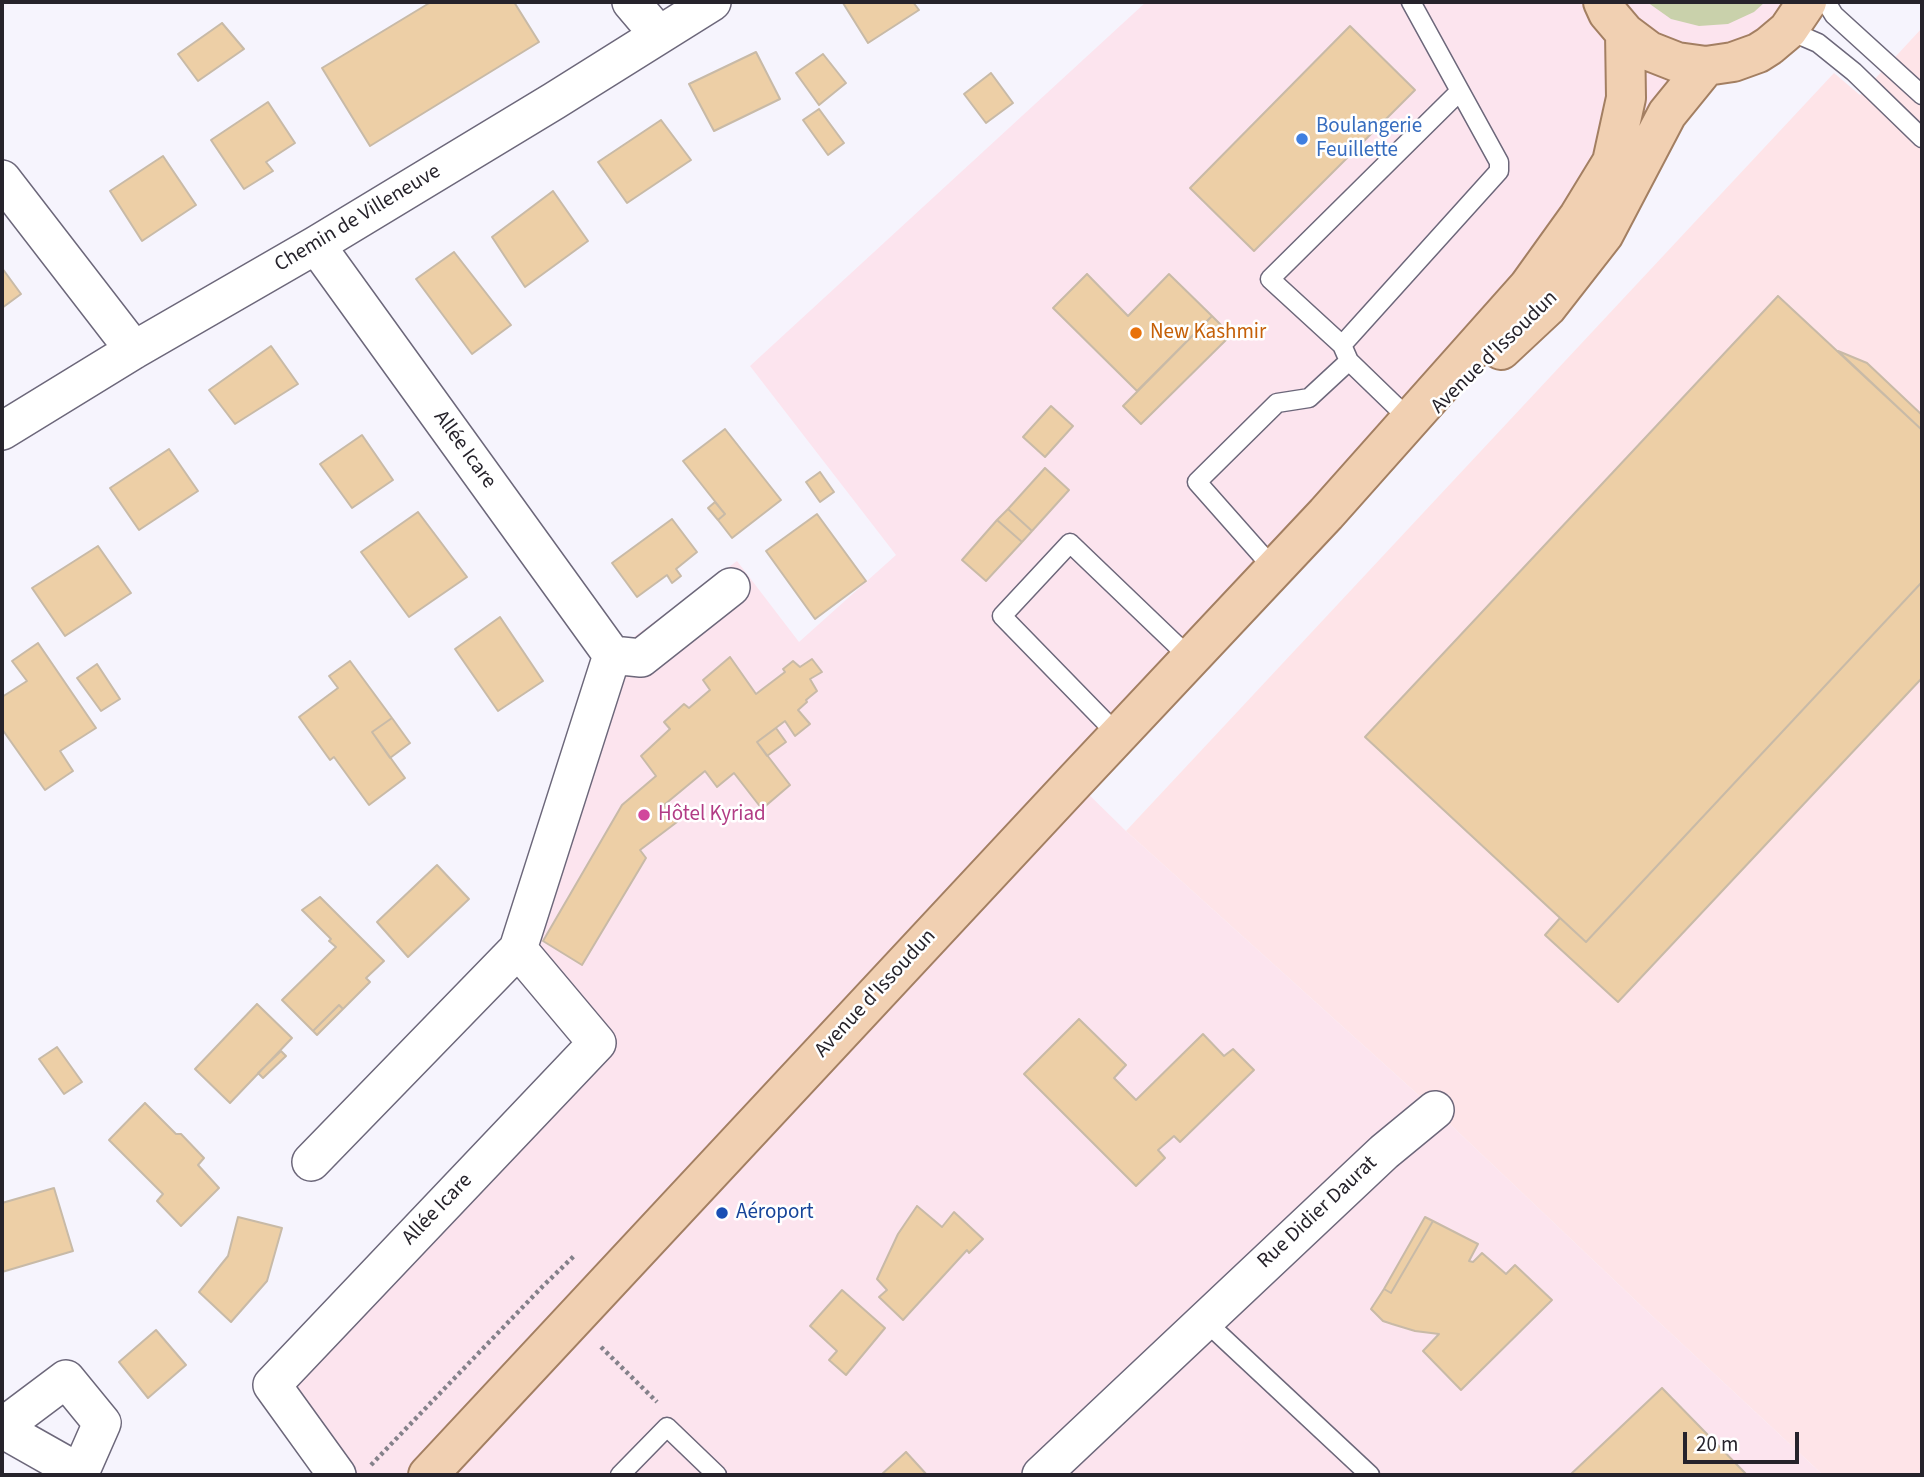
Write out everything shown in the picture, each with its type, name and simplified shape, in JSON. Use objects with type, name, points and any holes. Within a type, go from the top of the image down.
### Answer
[{"type":"main road","points":[[1603,2],[1608,13],[1625,33],[1649,51],[1677,62],[1706,66],[1732,62],[1758,53],[1769,46],[1798,16]]},
{"type":"main road","name":"Avenue d'Issoudun","points":[[428,1475],[1326,514],[1528,286],[1579,216],[1612,162],[1626,98],[1625,33]]},
{"type":"main road","name":"Avenue d'Issoudun","points":[[1326,514],[1547,307],[1604,234],[1667,114],[1706,66]]},
{"type":"street","points":[[631,2],[659,36]]},
{"type":"street","name":"Chemin de Villeneuve","points":[[2,431],[555,101],[712,2]]},
{"type":"street","points":[[2,179],[134,350]]},
{"type":"street","name":"Allée Icare","points":[[316,245],[612,655]]},
{"type":"street","points":[[311,1162],[518,949],[612,655],[641,658],[731,587]]},
{"type":"street","name":"Allée Icare","points":[[354,1470],[272,1385],[597,1043],[518,949]]},
{"type":"street","name":"Rue Didier Daurat","points":[[1041,1475],[1384,1152],[1435,1110]]},
{"type":"lane","points":[[1274,569],[1197,482],[1277,403],[1309,398],[1499,171],[1499,162],[1411,2]]},
{"type":"lane","points":[[1826,2],[1834,15],[1922,94]]},
{"type":"lane","points":[[1798,16],[1818,43],[1854,72],[1922,138]]},
{"type":"lane","points":[[1410,421],[1346,353],[1270,279],[1460,92]]},
{"type":"lane","points":[[1118,735],[1002,615],[1070,543],[1190,658]]},
{"type":"lane","points":[[1204,1320],[1370,1475]]},
{"type":"lane","points":[[620,1475],[667,1427],[717,1475]]},
{"type":"path","points":[[354,1470],[579,1251]]},
{"type":"path","points":[[573,1319],[656,1400],[667,1427]]},
{"type":"shaded area","points":[[1146,2],[1807,2],[1706,66],[1547,307],[1326,514],[1075,781],[1126,831],[1435,1110],[1823,1475],[337,1475],[272,1385],[597,1043],[518,949],[594,666],[737,561],[799,642],[896,555],[750,366]]},
{"type":"shaded area","points":[[1922,28],[1922,1475],[1823,1475],[1435,1110],[1126,831],[1834,73],[1860,95]]},
{"type":"green space","points":[[1647,2],[1765,2],[1754,12],[1728,24],[1699,26],[1671,19]]},
{"type":"building","points":[[431,2],[514,2],[539,42],[370,146],[322,68]]},
{"type":"building","points":[[913,2],[919,10],[868,43],[843,3]]},
{"type":"building","points":[[222,23],[244,49],[198,81],[178,54]]},
{"type":"building","name":"Boulangerie Feuillette","points":[[1350,26],[1415,90],[1254,251],[1190,188]]},
{"type":"building","points":[[756,52],[780,99],[714,131],[689,84]]},
{"type":"building","points":[[823,54],[846,83],[819,105],[796,73]]},
{"type":"building","points":[[991,73],[1013,103],[986,123],[964,94]]},
{"type":"building","points":[[268,102],[295,143],[266,162],[273,171],[244,189],[211,140]]},
{"type":"building","points":[[819,109],[844,143],[828,155],[803,120]]},
{"type":"building","points":[[661,120],[691,160],[627,203],[598,162]]},
{"type":"building","points":[[163,156],[196,205],[142,241],[110,191]]},
{"type":"building","points":[[553,191],[588,241],[525,287],[492,237]]},
{"type":"building","points":[[454,252],[511,325],[472,354],[416,279]]},
{"type":"building","points":[[2,268],[21,294],[2,308]]},
{"type":"building","name":"New Kashmir","points":[[1087,274],[1128,316],[1169,274],[1212,316],[1137,391],[1053,308]]},
{"type":"building","points":[[1778,296],[1922,430],[1922,582],[1586,942],[1365,737]]},
{"type":"building","points":[[1212,316],[1231,335],[1141,424],[1123,406]]},
{"type":"building","points":[[271,346],[298,384],[235,424],[209,390]]},
{"type":"building","points":[[1838,351],[1867,363],[1922,415],[1922,430]]},
{"type":"building","points":[[1051,406],[1073,426],[1045,457],[1023,437]]},
{"type":"building","points":[[725,429],[781,500],[732,538],[718,520],[725,514],[683,461]]},
{"type":"building","points":[[362,435],[393,480],[352,508],[320,464]]},
{"type":"building","points":[[169,449],[198,491],[139,530],[110,488]]},
{"type":"building","points":[[1045,468],[1069,490],[1032,531],[1008,509]]},
{"type":"building","points":[[820,472],[834,492],[820,502],[806,482]]},
{"type":"building","points":[[715,502],[725,514],[718,520],[708,508]]},
{"type":"building","points":[[1008,509],[1032,531],[1022,542],[997,520]]},
{"type":"building","points":[[418,512],[467,577],[409,617],[361,552]]},
{"type":"building","points":[[817,514],[866,581],[815,619],[766,551]]},
{"type":"building","points":[[672,519],[697,552],[676,569],[681,576],[672,583],[667,575],[637,597],[612,563]]},
{"type":"building","points":[[997,520],[1022,542],[986,581],[962,560]]},
{"type":"building","points":[[98,546],[131,593],[65,636],[32,588]]},
{"type":"building","points":[[1922,582],[1922,678],[1618,1002],[1545,935],[1560,918],[1586,942]]},
{"type":"building","points":[[500,617],[543,681],[498,711],[455,649]]},
{"type":"building","points":[[38,643],[96,728],[60,751],[73,771],[45,790],[2,729],[2,697],[27,681],[12,661]]},
{"type":"building","name":"Hôtel Kyriad","points":[[730,657],[756,694],[785,672],[783,669],[793,661],[800,667],[812,659],[822,672],[810,679],[817,691],[798,710],[810,724],[795,736],[785,721],[757,742],[790,785],[762,809],[734,773],[717,787],[705,771],[664,805],[677,822],[640,850],[646,858],[582,965],[543,941],[622,805],[656,776],[641,756],[670,729],[664,722],[684,704],[689,708],[710,690],[703,680]]},
{"type":"building","points":[[350,661],[392,718],[372,732],[405,778],[369,805],[334,757],[330,760],[299,717],[338,688],[329,676]]},
{"type":"building","points":[[97,664],[120,699],[101,711],[77,678]]},
{"type":"building","points":[[392,718],[410,743],[390,758],[372,732]]},
{"type":"building","points":[[776,728],[786,742],[767,756],[757,742]]},
{"type":"building","points":[[437,865],[469,899],[408,957],[377,922]]},
{"type":"building","points":[[320,897],[384,961],[366,978],[370,982],[343,1009],[339,1005],[313,1031],[282,1000],[336,947],[302,910]]},
{"type":"building","points":[[257,1004],[292,1038],[230,1103],[195,1069]]},
{"type":"building","points":[[339,1005],[343,1009],[317,1035],[313,1031]]},
{"type":"building","points":[[1079,1019],[1126,1065],[1114,1078],[1136,1100],[1203,1034],[1224,1056],[1233,1049],[1254,1070],[1180,1142],[1174,1136],[1158,1150],[1165,1158],[1136,1186],[1024,1074]]},
{"type":"building","points":[[57,1047],[82,1082],[64,1094],[39,1059]]},
{"type":"building","points":[[281,1051],[286,1056],[263,1078],[258,1073]]},
{"type":"building","points":[[145,1103],[204,1158],[198,1165],[219,1188],[181,1226],[157,1201],[163,1194],[109,1140]]},
{"type":"building","points":[[54,1188],[73,1251],[2,1272],[2,1203]]},
{"type":"building","points":[[917,1206],[942,1227],[954,1212],[983,1239],[969,1253],[967,1250],[903,1320],[879,1297],[887,1290],[877,1279],[898,1234]]},
{"type":"building","points":[[238,1217],[282,1228],[267,1281],[231,1322],[199,1292],[228,1256]]},
{"type":"building","points":[[1425,1217],[1433,1221],[1391,1293],[1384,1289]]},
{"type":"building","points":[[1433,1221],[1478,1244],[1469,1261],[1473,1262],[1482,1253],[1506,1274],[1515,1265],[1552,1300],[1461,1390],[1423,1351],[1439,1334],[1415,1331],[1383,1321],[1371,1309],[1384,1289],[1391,1293]]},
{"type":"building","points":[[842,1290],[885,1328],[846,1375],[829,1360],[837,1351],[810,1326]]},
{"type":"building","points":[[156,1330],[186,1365],[148,1398],[119,1362]]},
{"type":"building","points":[[1662,1388],[1747,1475],[1570,1475]]},
{"type":"building","points":[[906,1452],[927,1475],[881,1475]]},
{"type":"place","name":"Boulangerie Feuillette","points":[[1302,139]]},
{"type":"place","name":"New Kashmir","points":[[1136,333]]},
{"type":"place","name":"Hôtel Kyriad","points":[[644,815]]},
{"type":"place","name":"Aéroport","points":[[722,1213]]}]
